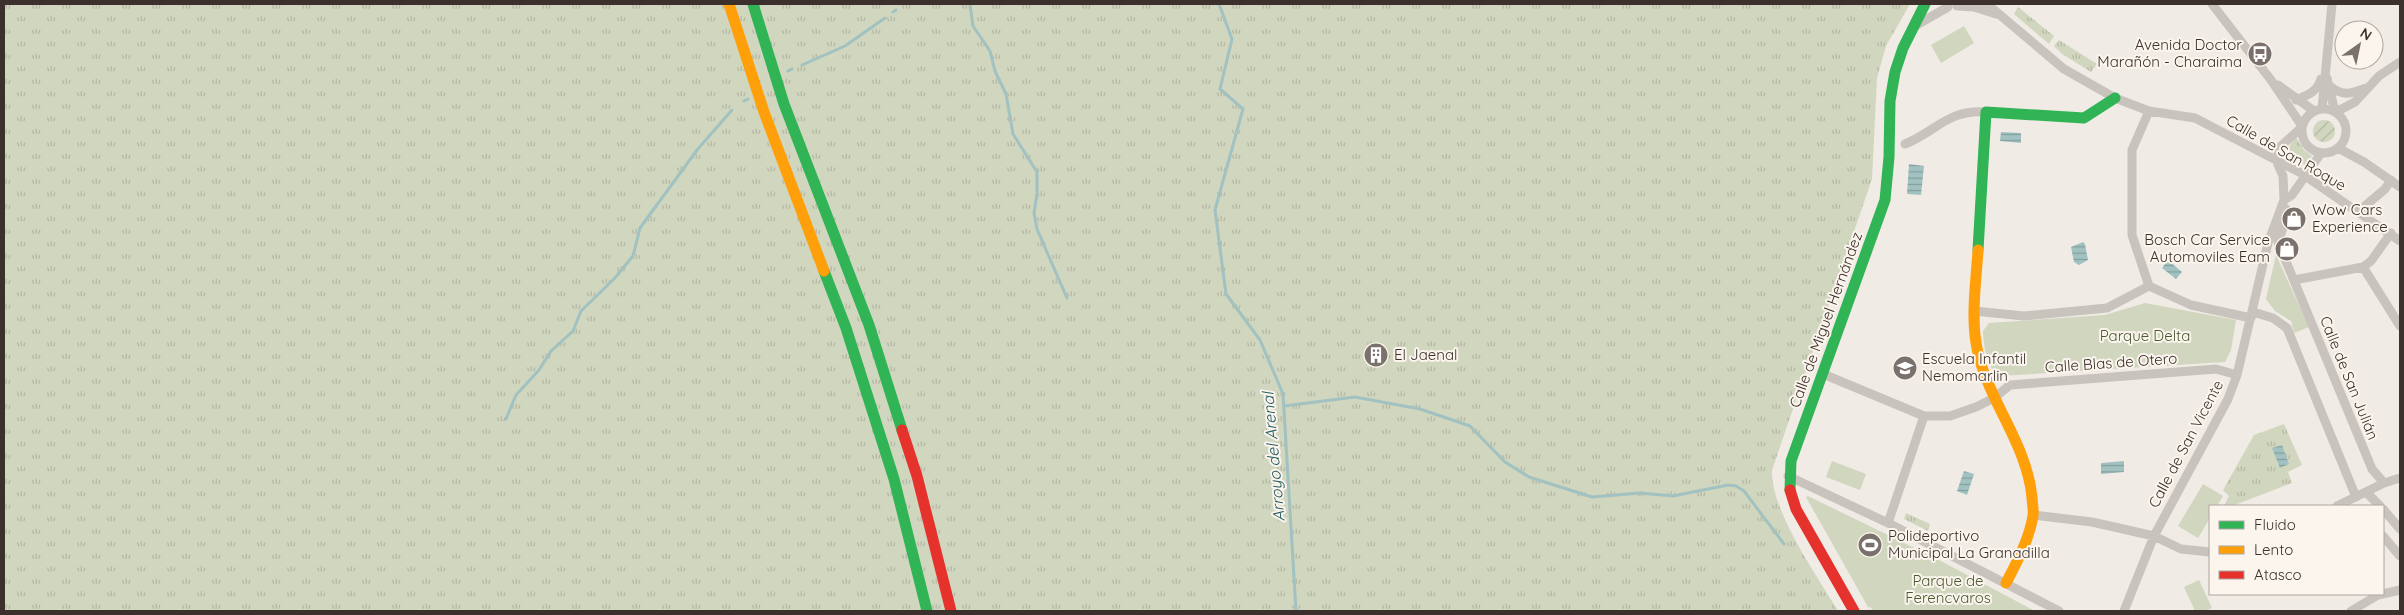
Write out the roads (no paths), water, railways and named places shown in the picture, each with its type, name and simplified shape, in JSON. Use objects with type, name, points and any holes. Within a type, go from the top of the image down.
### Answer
[{"type":"main road","points":[[729,4],[764,112],[846,328],[894,480],[927,611]]},
{"type":"main road","points":[[753,4],[784,104],[869,325],[917,476],[951,611]]},
{"type":"main road","name":"Calle de Miguel Hernández","points":[[1854,611],[1796,509],[1789,492],[1788,476],[1791,461],[1885,200],[1889,157],[1890,101],[1895,72],[1903,48],[1925,4]]},
{"type":"main road","points":[[2006,583],[2023,550],[2033,515],[2030,479],[2023,456],[1994,398],[1978,352],[1974,311],[1986,112],[2084,118],[2115,98]]},
{"type":"street","points":[[1937,4],[1974,7],[1998,15]]},
{"type":"street","name":"Calle de San Roque","points":[[1987,4],[2064,69],[2115,98],[2149,110],[2195,118],[2306,176],[2400,240]]},
{"type":"street","points":[[2212,4],[2271,80],[2302,126],[2302,134],[2308,147],[2321,153],[2327,153],[2341,145],[2346,135],[2344,122],[2335,112],[2325,69]]},
{"type":"street","points":[[2276,160],[2281,146],[2302,126],[2306,118],[2318,110],[2325,69],[2332,4]]},
{"type":"street","points":[[1915,26],[1955,6]]},
{"type":"street","points":[[2271,80],[2296,100],[2318,110],[2335,112],[2355,102],[2378,76],[2400,62]]},
{"type":"street","points":[[2296,100],[2310,94],[2319,87],[2325,69]]},
{"type":"street","points":[[2328,85],[2335,91],[2349,94],[2366,88]]},
{"type":"street","points":[[2149,110],[2132,150],[2132,235],[2149,286],[2191,305],[2273,318],[2288,328],[2355,501]]},
{"type":"street","points":[[1905,144],[1958,114],[1970,111],[1986,112]]},
{"type":"street","points":[[2341,145],[2400,187]]},
{"type":"street","name":"Calle de San Vicente","points":[[2283,202],[2292,195],[2321,153]]},
{"type":"street","name":"Calle de San Vicente","points":[[2124,611],[2154,536],[2228,399],[2237,375],[2268,243],[2283,202],[2283,176],[2276,160]]},
{"type":"street","points":[[2359,211],[2385,189],[2391,180]]},
{"type":"street","name":"Calle de San Julián","points":[[2283,202],[2289,212],[2278,242],[2372,469],[2384,483]]},
{"type":"street","points":[[2294,280],[2363,267],[2371,261],[2391,233]]},
{"type":"street","points":[[2363,267],[2400,326]]},
{"type":"street","points":[[1974,311],[2024,316],[2107,308],[2149,286]]},
{"type":"street","name":"Calle Blas de Otero","points":[[1823,374],[1924,416],[1950,416],[1976,407],[1994,398],[2010,385],[2216,369],[2237,375]]},
{"type":"street","points":[[1888,523],[1924,416]]},
{"type":"street","points":[[1788,476],[1888,523],[2059,611]]},
{"type":"street","points":[[2340,505],[2355,501],[2366,492],[2384,483],[2399,480]]},
{"type":"street","points":[[2366,492],[2379,505]]},
{"type":"street","points":[[2384,510],[2400,529]]},
{"type":"street","points":[[2033,515],[2092,522],[2154,536],[2181,549],[2209,552]]},
{"type":"street","points":[[2384,537],[2400,556]]},
{"type":"street","points":[[2384,594],[2400,590]]},
{"type":"street","points":[[2351,611],[2378,595]]},
{"type":"water","points":[[2001,132],[2021,133],[2021,143],[2000,141]]},
{"type":"water","points":[[1909,164],[1924,166],[1921,195],[1907,194]]},
{"type":"water","points":[[2083,242],[2088,260],[2079,265],[2074,262],[2071,247]]},
{"type":"water","points":[[2168,260],[2182,272],[2176,279],[2162,268]]},
{"type":"water","points":[[2282,445],[2289,464],[2280,468],[2272,448]]},
{"type":"water","points":[[2124,461],[2124,472],[2101,474],[2101,463]]},
{"type":"water","points":[[1964,471],[1974,474],[1967,495],[1957,491]]},
{"type":"waterway","points":[[970,4],[973,26],[990,51],[995,71],[1006,94],[1013,134],[1037,172],[1037,194],[1034,213],[1037,229],[1067,298]]},
{"type":"waterway","name":"Arroyo del Arenal","points":[[1219,4],[1232,39],[1220,89],[1243,109],[1215,210],[1226,294],[1260,340],[1283,394],[1296,611]]},
{"type":"waterway","points":[[802,65],[845,46],[885,18]]},
{"type":"waterway","points":[[788,71],[792,69]]},
{"type":"waterway","points":[[744,101],[748,99]]},
{"type":"waterway","points":[[506,419],[516,395],[539,370],[551,351],[573,331],[581,311],[614,279],[633,256],[640,228],[697,150],[732,110]]},
{"type":"waterway","points":[[1284,406],[1355,397],[1420,409],[1470,426],[1505,462],[1529,477],[1592,497],[1640,493],[1673,496],[1728,485],[1736,486],[1744,491],[1784,544]]},
{"type":"place","name":"Avenida Doctor Marañón - Charaima","points":[[2260,54]]},
{"type":"place","name":"Wow Cars Experience","points":[[2294,219]]},
{"type":"place","name":"Bosch Car Service Automoviles Eam","points":[[2287,249]]},
{"type":"place","name":"El Jaenal","points":[[1376,355]]},
{"type":"place","name":"Escuela Infantil Nemomarlin","points":[[1905,368]]},
{"type":"place","name":"Polideportivo Municipal La Granadilla","points":[[1870,545]]},
{"type":"park label","name":"Parque Delta","points":[[2145,336]]},
{"type":"park label","name":"Parque de Ferencvaros","points":[[1948,590]]}]
